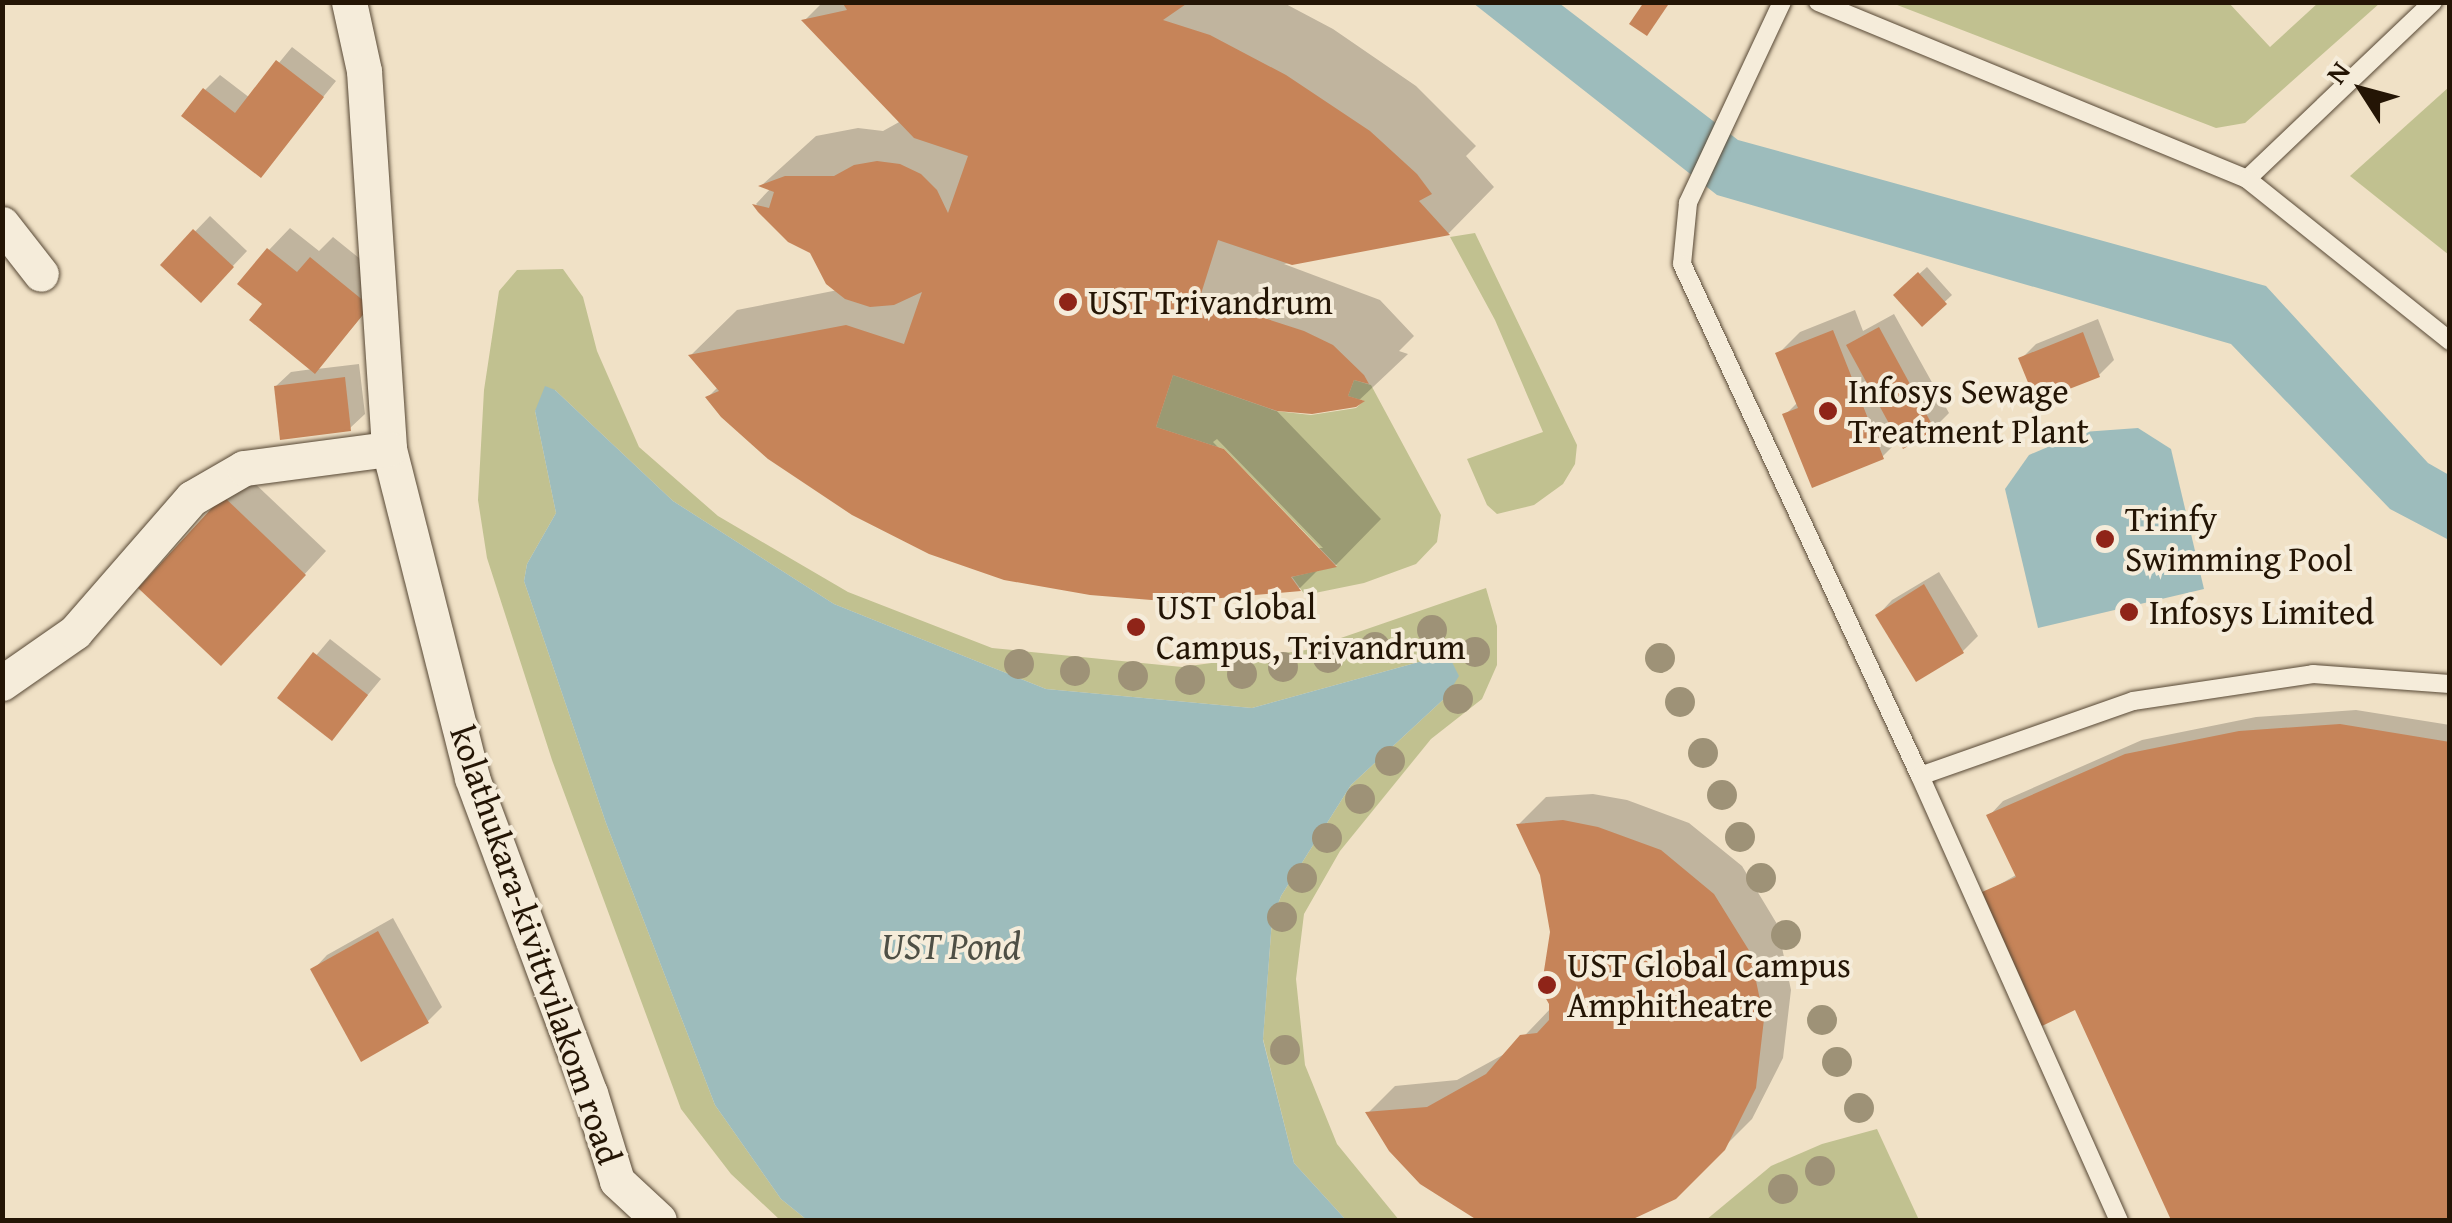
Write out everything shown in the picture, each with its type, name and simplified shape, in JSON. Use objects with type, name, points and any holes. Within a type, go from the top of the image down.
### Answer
[{"type":"street","name":"kolathukara-kivittvilakom road","points":[[350,2],[364,71],[388,449],[472,778],[590,1093],[617,1181],[659,1220]]},
{"type":"street","points":[[2,224],[41,274]]},
{"type":"street","points":[[2,682],[75,632],[192,498],[244,468],[388,449]]},
{"type":"lane","points":[[1782,2],[1734,97],[1688,204],[1682,264],[1920,776],[2119,1220]]},
{"type":"lane","points":[[1818,2],[2247,180],[2450,342]]},
{"type":"lane","points":[[2247,180],[2432,2]]},
{"type":"lane","points":[[1920,776],[2133,700],[2313,674],[2450,684]]},
{"type":"green space","points":[[1892,3],[2229,3],[2270,47],[2318,3],[2380,3],[2245,123],[2216,128]]},
{"type":"green space","points":[[2449,87],[2449,255],[2350,176]]},
{"type":"green space","points":[[1475,233],[1577,445],[1575,464],[1563,484],[1534,505],[1497,514],[1487,505],[1467,459],[1543,432],[1495,320],[1450,237]]},
{"type":"green space","points":[[563,269],[583,297],[597,351],[639,447],[718,516],[848,592],[992,648],[1182,667],[1306,650],[1486,588],[1497,626],[1497,665],[1482,699],[1431,739],[1340,851],[1304,914],[1296,979],[1305,1065],[1337,1144],[1399,1220],[1346,1220],[1294,1163],[1263,1039],[1272,920],[1281,896],[1351,785],[1446,697],[1448,654],[1252,708],[1046,689],[834,604],[673,501],[555,390],[535,411],[556,513],[527,564],[524,581],[606,823],[715,1105],[781,1199],[807,1220],[780,1220],[731,1174],[681,1109],[552,760],[487,558],[478,500],[484,390],[499,291],[517,270]]},
{"type":"green space","points":[[1173,375],[1276,411],[1311,415],[1356,408],[1364,401],[1348,396],[1354,380],[1371,385],[1441,515],[1437,542],[1416,564],[1364,583],[1305,595],[1292,577],[1337,566],[1224,449],[1156,427]]},
{"type":"green space","points":[[1877,1129],[1919,1220],[1706,1220],[1771,1166],[1822,1144]]},
{"type":"water","points":[[1473,3],[1559,3],[1738,140],[2266,286],[2428,463],[2449,475],[2449,540],[2390,509],[2231,344],[1717,195]]},
{"type":"water","name":"UST Pond","points":[[545,386],[555,390],[673,501],[834,604],[1046,689],[1252,708],[1448,654],[1459,676],[1446,697],[1351,785],[1281,896],[1272,920],[1263,1040],[1294,1163],[1346,1220],[807,1220],[781,1199],[715,1105],[606,823],[524,581],[527,564],[556,513],[535,411]]},
{"type":"water","name":"Trinfy Swimming Pool","points":[[2138,428],[2171,449],[2204,589],[2038,628],[2005,489],[2029,455],[2083,432]]},
{"type":"building","name":"UST Trivandrum","points":[[842,2],[1189,2],[1163,20],[1210,35],[1286,75],[1370,131],[1417,174],[1432,194],[1419,201],[1450,235],[1292,265],[1218,240],[1200,297],[1304,331],[1333,345],[1369,384],[1354,380],[1348,396],[1365,401],[1356,407],[1312,414],[1277,411],[1173,375],[1156,427],[1224,449],[1337,567],[1291,577],[1301,591],[1176,602],[1090,595],[1004,580],[929,554],[852,515],[768,459],[721,417],[705,397],[719,391],[688,355],[846,325],[904,344],[922,292],[894,305],[870,307],[845,299],[826,284],[810,253],[788,242],[758,212],[752,204],[769,208],[774,192],[758,186],[785,176],[834,176],[854,165],[877,161],[900,164],[921,174],[937,190],[948,213],[968,156],[914,138],[801,20],[847,10]]},
{"type":"building","points":[[1644,2],[1670,2],[1647,36],[1629,24]]},
{"type":"building","points":[[276,60],[324,97],[261,178],[181,116],[203,88],[235,113]]},
{"type":"building","points":[[193,229],[234,267],[201,303],[160,265]]},
{"type":"building","points":[[267,248],[297,272],[310,257],[370,306],[315,374],[249,320],[262,304],[237,284]]},
{"type":"building","points":[[1918,272],[1947,304],[1922,327],[1893,295]]},
{"type":"building","points":[[1879,327],[1935,430],[1903,449],[1846,345]]},
{"type":"building","name":"Infosys Sewage Treatment Plant","points":[[1833,330],[1884,459],[1812,488],[1782,414],[1798,408],[1775,353]]},
{"type":"building","points":[[2083,332],[2100,377],[2036,402],[2018,358]]},
{"type":"building","points":[[345,377],[351,431],[280,440],[274,386]]},
{"type":"building","points":[[223,496],[306,575],[221,666],[138,588]]},
{"type":"building","points":[[1924,584],[1964,653],[1916,682],[1875,615]]},
{"type":"building","points":[[313,652],[368,695],[332,741],[277,698]]},
{"type":"building","points":[[2340,724],[2450,742],[2450,1220],[2171,1220],[2075,1010],[2042,1026],[1982,892],[2016,877],[1986,815],[2125,754],[2239,731]]},
{"type":"building","points":[[1563,820],[1598,827],[1661,850],[1714,894],[1750,952],[1764,1019],[1756,1088],[1725,1150],[1676,1199],[1631,1220],[1477,1220],[1420,1184],[1389,1151],[1365,1112],[1427,1107],[1486,1074],[1520,1035],[1537,1033],[1549,1020],[1549,1004],[1541,990],[1550,932],[1540,875],[1516,824]]},
{"type":"building","points":[[378,931],[429,1023],[361,1062],[310,969]]},
{"type":"place","name":"UST Trivandrum","points":[[1068,302]]},
{"type":"place","name":"Infosys Sewage Treatment Plant","points":[[1828,411]]},
{"type":"place","name":"Trinfy Swimming Pool","points":[[2105,539]]},
{"type":"place","name":"Infosys Limited","points":[[2129,612]]},
{"type":"place","name":"UST Global Campus, Trivandrum","points":[[1136,627]]},
{"type":"place","name":"UST Global Campus Amphitheatre","points":[[1547,985]]}]
